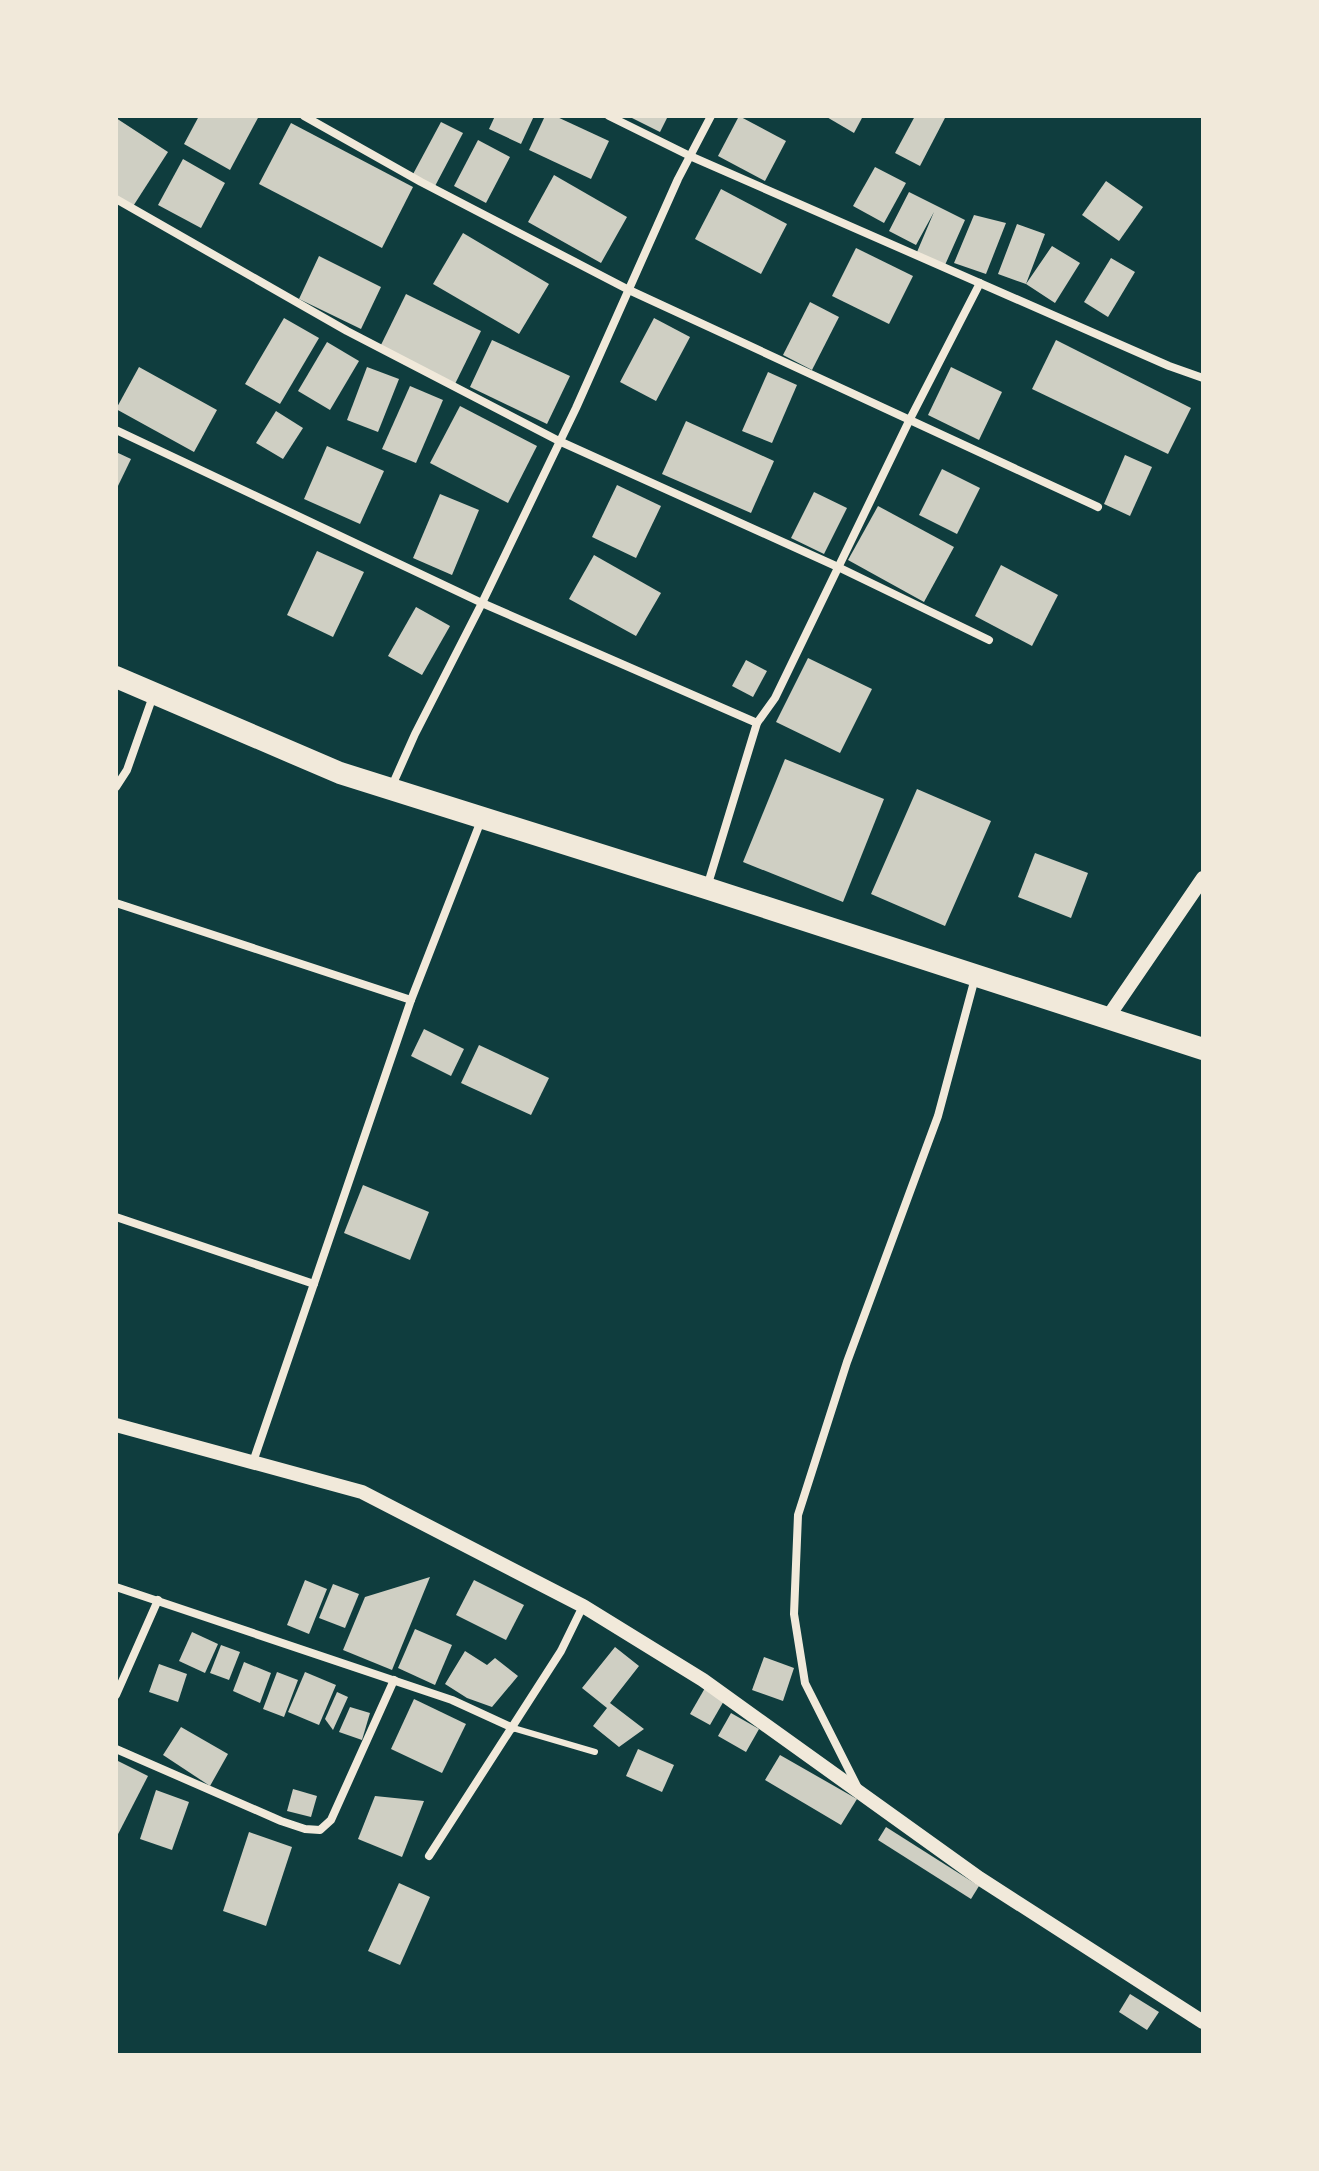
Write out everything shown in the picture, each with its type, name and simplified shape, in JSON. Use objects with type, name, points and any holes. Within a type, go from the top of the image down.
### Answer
[{"type":"highway","points":[[116,677],[340,773],[1203,1049]]},
{"type":"street","points":[[304,116],[421,182],[629,290],[1098,507]]},
{"type":"street","points":[[609,116],[690,156],[1169,366],[1203,378]]},
{"type":"street","points":[[391,789],[711,116]]},
{"type":"street","points":[[116,199],[347,331],[559,441],[838,567],[989,640]]},
{"type":"street","points":[[706,888],[757,723],[775,698],[910,419],[980,283]]},
{"type":"street","points":[[116,430],[482,603],[757,723]]},
{"type":"street","points":[[116,787],[127,770],[154,693]]},
{"type":"street","points":[[253,1462],[411,1000],[483,818]]},
{"type":"street","points":[[1108,1017],[1203,878]]},
{"type":"street","points":[[116,903],[411,1000]]},
{"type":"street","points":[[859,1790],[805,1683],[794,1614],[798,1515],[847,1362],[938,1116],[975,977]]},
{"type":"street","points":[[116,1217],[314,1284]]},
{"type":"street","points":[[116,1425],[362,1492],[583,1606],[703,1680],[979,1878],[1203,2022]]},
{"type":"street","points":[[116,1587],[452,1700],[513,1728]]},
{"type":"street","points":[[116,1695],[158,1600]]},
{"type":"street","points":[[429,1856],[561,1651],[583,1606]]},
{"type":"street","points":[[116,1749],[281,1821],[320,1830],[331,1820],[394,1680]]},
{"type":"lane","points":[[513,1728],[595,1752]]},
{"type":"building","points":[[199,116],[259,116],[230,170],[184,144]]},
{"type":"building","points":[[495,116],[534,116],[521,144],[489,129]]},
{"type":"building","points":[[545,116],[555,116],[609,141],[591,179],[529,150]]},
{"type":"building","points":[[628,116],[668,116],[660,132]]},
{"type":"building","points":[[739,116],[786,141],[765,181],[718,156]]},
{"type":"building","points":[[825,116],[863,116],[854,133]]},
{"type":"building","points":[[915,116],[946,116],[920,166],[895,153]]},
{"type":"building","points":[[116,118],[168,152],[130,211],[116,202]]},
{"type":"building","points":[[441,122],[463,133],[434,188],[412,176]]},
{"type":"building","points":[[291,123],[413,187],[382,248],[259,184]]},
{"type":"building","points":[[478,140],[510,157],[486,203],[454,186]]},
{"type":"building","points":[[183,159],[225,183],[201,228],[158,205]]},
{"type":"building","points":[[875,167],[906,183],[884,223],[853,206]]},
{"type":"building","points":[[554,175],[627,217],[601,263],[528,222]]},
{"type":"building","points":[[1106,181],[1143,207],[1119,241],[1082,215]]},
{"type":"building","points":[[721,189],[787,224],[761,274],[695,239]]},
{"type":"building","points":[[909,192],[965,220],[945,265],[917,252],[934,212],[916,245],[889,231]]},
{"type":"building","points":[[974,215],[1006,223],[986,274],[954,263]]},
{"type":"building","points":[[1017,224],[1045,234],[1026,284],[998,274]]},
{"type":"building","points":[[463,233],[549,284],[519,334],[433,284]]},
{"type":"building","points":[[1052,246],[1080,263],[1055,303],[1026,284]]},
{"type":"building","points":[[856,248],[913,276],[889,324],[832,296]]},
{"type":"building","points":[[319,256],[381,287],[361,329],[299,299]]},
{"type":"building","points":[[1111,258],[1135,272],[1108,317],[1084,302]]},
{"type":"building","points":[[406,294],[481,331],[454,386],[379,349]]},
{"type":"building","points":[[810,302],[839,317],[812,370],[783,355]]},
{"type":"building","points":[[284,318],[319,338],[280,404],[245,384]]},
{"type":"building","points":[[654,318],[690,337],[656,401],[620,382]]},
{"type":"building","points":[[492,340],[570,376],[547,424],[470,387]]},
{"type":"building","points":[[1056,340],[1191,408],[1168,454],[1032,389]]},
{"type":"building","points":[[327,342],[359,361],[330,410],[298,391]]},
{"type":"building","points":[[139,367],[217,410],[194,452],[116,409]]},
{"type":"building","points":[[367,367],[399,379],[378,432],[347,420]]},
{"type":"building","points":[[951,367],[1002,392],[979,440],[928,415]]},
{"type":"building","points":[[768,372],[797,385],[772,443],[742,431]]},
{"type":"building","points":[[410,386],[443,400],[416,463],[382,449]]},
{"type":"building","points":[[460,406],[537,446],[508,503],[430,463]]},
{"type":"building","points":[[276,411],[303,428],[283,459],[256,443]]},
{"type":"building","points":[[686,421],[774,461],[751,513],[662,474]]},
{"type":"building","points":[[327,446],[384,471],[360,524],[304,499]]},
{"type":"building","points":[[116,452],[131,459],[116,490]]},
{"type":"building","points":[[1125,455],[1152,467],[1130,516],[1104,504]]},
{"type":"building","points":[[942,469],[980,488],[957,534],[919,515]]},
{"type":"building","points":[[617,485],[661,506],[636,558],[592,537]]},
{"type":"building","points":[[814,492],[847,508],[824,554],[791,538]]},
{"type":"building","points":[[440,494],[479,510],[452,575],[413,558]]},
{"type":"building","points":[[878,506],[954,547],[924,602],[848,560]]},
{"type":"building","points":[[317,551],[364,572],[333,637],[287,615]]},
{"type":"building","points":[[594,555],[661,593],[636,636],[569,599]]},
{"type":"building","points":[[1001,565],[1058,595],[1032,646],[975,616]]},
{"type":"building","points":[[416,607],[450,626],[422,675],[388,656]]},
{"type":"building","points":[[808,658],[872,689],[840,753],[776,722]]},
{"type":"building","points":[[746,660],[767,671],[753,697],[732,686]]},
{"type":"building","points":[[785,759],[884,799],[843,902],[743,862]]},
{"type":"building","points":[[917,789],[991,821],[945,926],[871,894]]},
{"type":"building","points":[[1035,853],[1088,873],[1071,918],[1018,897]]},
{"type":"building","points":[[424,1029],[464,1049],[451,1076],[411,1056]]},
{"type":"building","points":[[479,1045],[549,1078],[531,1115],[461,1083]]},
{"type":"building","points":[[363,1185],[429,1212],[410,1260],[344,1233]]},
{"type":"building","points":[[430,1577],[392,1670],[343,1650],[365,1597]]},
{"type":"building","points":[[305,1580],[327,1589],[309,1634],[287,1625]]},
{"type":"building","points":[[474,1580],[524,1605],[506,1640],[456,1615]]},
{"type":"building","points":[[333,1584],[359,1594],[345,1628],[319,1618]]},
{"type":"building","points":[[415,1629],[452,1645],[435,1685],[398,1668]]},
{"type":"building","points":[[192,1632],[218,1644],[205,1673],[179,1661]]},
{"type":"building","points":[[221,1645],[240,1652],[229,1680],[210,1673]]},
{"type":"building","points":[[615,1647],[639,1666],[610,1703],[644,1729],[619,1747],[593,1726],[607,1708],[582,1688]]},
{"type":"building","points":[[465,1651],[487,1665],[495,1658],[518,1676],[492,1707],[467,1698],[445,1684]]},
{"type":"building","points":[[764,1657],[794,1668],[783,1701],[752,1690]]},
{"type":"building","points":[[244,1662],[271,1673],[260,1703],[233,1691]]},
{"type":"building","points":[[159,1664],[187,1674],[178,1702],[149,1692]]},
{"type":"building","points":[[277,1672],[298,1680],[284,1717],[263,1709]]},
{"type":"building","points":[[305,1672],[336,1685],[319,1725],[288,1712]]},
{"type":"building","points":[[705,1688],[725,1699],[710,1725],[690,1714]]},
{"type":"building","points":[[337,1692],[348,1697],[333,1730],[325,1719]]},
{"type":"building","points":[[414,1699],[466,1724],[442,1773],[391,1749]]},
{"type":"building","points":[[350,1707],[370,1713],[362,1740],[339,1732]]},
{"type":"building","points":[[731,1713],[759,1729],[746,1752],[718,1736]]},
{"type":"building","points":[[181,1727],[228,1754],[210,1786],[163,1755]]},
{"type":"building","points":[[638,1749],[674,1765],[662,1792],[626,1776]]},
{"type":"building","points":[[780,1755],[857,1799],[841,1825],[765,1780]]},
{"type":"building","points":[[116,1760],[148,1776],[116,1838]]},
{"type":"building","points":[[293,1789],[317,1796],[311,1817],[287,1811]]},
{"type":"building","points":[[156,1790],[189,1802],[172,1850],[140,1839]]},
{"type":"building","points":[[375,1796],[424,1801],[402,1857],[358,1839]]},
{"type":"building","points":[[886,1827],[979,1886],[971,1899],[878,1840]]},
{"type":"building","points":[[249,1832],[292,1847],[266,1926],[223,1911]]},
{"type":"building","points":[[399,1883],[430,1897],[400,1965],[368,1951]]},
{"type":"building","points":[[1130,1994],[1159,2012],[1147,2030],[1119,2012]]}]
